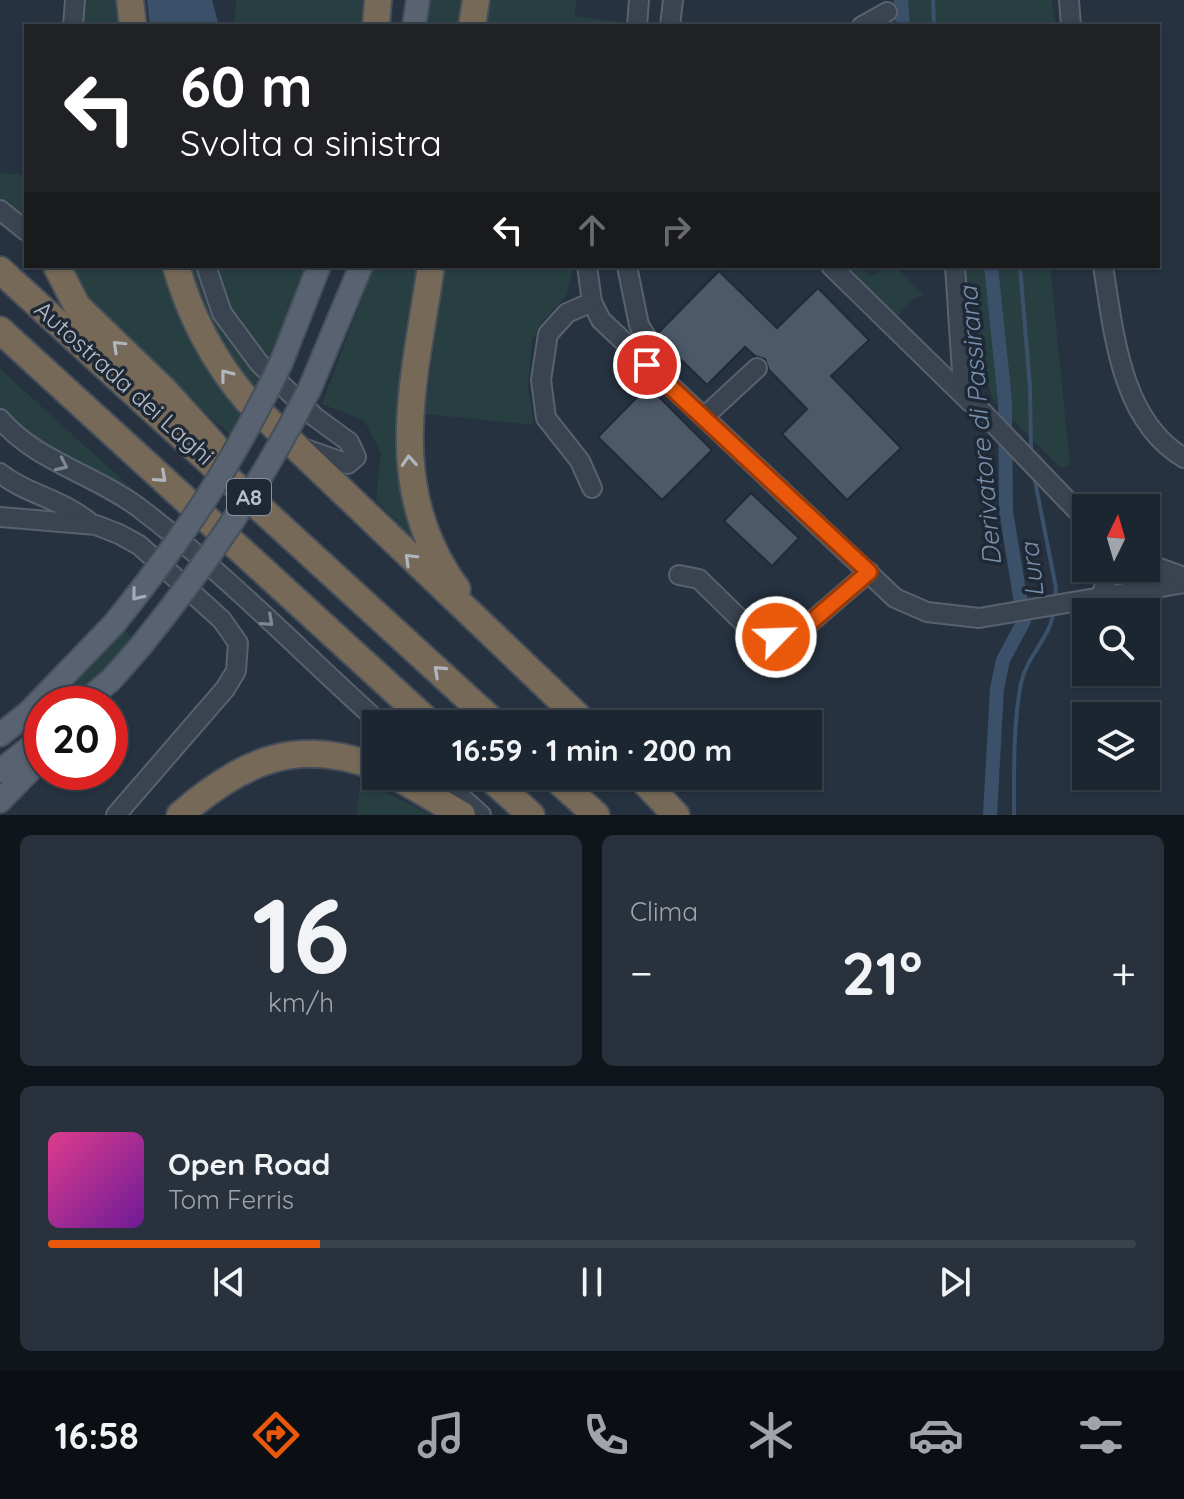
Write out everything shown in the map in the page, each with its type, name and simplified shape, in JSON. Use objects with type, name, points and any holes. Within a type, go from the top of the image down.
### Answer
[{"type":"highway","points":[[130,0],[133,24]]},
{"type":"highway","points":[[378,0],[379,24]]},
{"type":"highway","points":[[472,24],[476,0]]},
{"type":"highway","points":[[58,268],[77,306],[165,391],[283,528]]},
{"type":"highway","points":[[177,268],[193,315],[218,365],[247,400],[571,710]]},
{"type":"highway","points":[[431,268],[408,424],[411,484],[441,568],[462,597],[529,669]]},
{"type":"highway","name":"Autostrada dei Laghi","points":[[0,270],[481,710]]},
{"type":"highway","name":"Autostrada dei Laghi","points":[[0,330],[416,710]]},
{"type":"highway","points":[[180,815],[218,783],[286,754],[320,752],[362,763]]},
{"type":"highway","points":[[420,790],[462,815]]},
{"type":"highway","points":[[503,790],[531,815]]},
{"type":"highway","points":[[568,790],[596,815]]},
{"type":"highway","points":[[652,790],[676,815]]},
{"type":"main road","points":[[380,24],[387,0]]},
{"type":"main road","points":[[414,24],[418,0]]},
{"type":"main road","points":[[0,735],[114,624],[203,507],[244,439],[281,363],[318,268]]},
{"type":"main road","points":[[106,686],[229,531],[310,388],[360,268]]},
{"type":"main road","points":[[0,722],[83,657]]},
{"type":"main road","points":[[104,686],[111,680]]},
{"type":"main road","points":[[0,771],[24,752]]},
{"type":"main road","points":[[0,801],[24,776]]},
{"type":"street","points":[[73,24],[75,0]]},
{"type":"street","points":[[637,24],[639,0]]},
{"type":"street","points":[[670,24],[673,0]]},
{"type":"street","points":[[1069,0],[1071,24]]},
{"type":"street","points":[[866,24],[887,13]]},
{"type":"street","points":[[0,210],[24,229]]},
{"type":"street","points":[[207,268],[222,313],[259,363],[315,417],[349,442],[356,457],[348,464],[289,442]]},
{"type":"street","points":[[587,268],[592,302],[601,320],[895,598],[927,612],[955,618],[994,616],[1184,580]]},
{"type":"street","points":[[627,268],[639,325],[650,343]]},
{"type":"street","points":[[833,268],[1072,506]]},
{"type":"street","points":[[955,268],[962,372],[977,410]]},
{"type":"street","points":[[1103,268],[1122,362],[1137,409],[1154,432],[1184,458]]},
{"type":"street","points":[[592,302],[567,313],[548,334],[541,380],[546,418],[580,461],[592,488]]},
{"type":"street","points":[[704,417],[757,368]]},
{"type":"street","points":[[0,419],[30,447],[97,480],[167,529],[366,710]]},
{"type":"street","points":[[0,473],[13,484],[50,498],[91,524],[139,545],[222,620],[238,643],[236,671],[225,689],[116,815]]},
{"type":"street","points":[[0,517],[91,524]]},
{"type":"street","points":[[1160,569],[1184,580]]},
{"type":"street","points":[[679,575],[699,579],[750,629],[776,637],[805,627],[869,572]]},
{"type":"street","points":[[1101,596],[1106,582]]},
{"type":"street","points":[[453,790],[481,815]]},
{"type":"green space","points":[[81,0],[123,0],[126,24],[79,24]]},
{"type":"green space","points":[[236,0],[362,0],[363,24],[234,24]]},
{"type":"green space","points":[[428,0],[470,0],[465,24],[424,24]]},
{"type":"green space","points":[[491,0],[576,0],[575,16],[630,23],[630,24],[486,24]]},
{"type":"green space","points":[[892,0],[1052,0],[1055,24],[895,24]]},
{"type":"green space","points":[[0,173],[24,175],[24,219],[0,201]]},
{"type":"green space","points":[[67,268],[170,268],[244,410],[231,435],[88,308]]},
{"type":"green space","points":[[184,268],[309,268],[252,394],[234,373]]},
{"type":"green space","points":[[373,268],[425,268],[402,424],[437,563],[376,500],[381,453],[364,420],[322,404]]},
{"type":"green space","points":[[444,268],[573,268],[566,296],[540,324],[532,341],[528,388],[534,425],[425,414]]},
{"type":"green space","points":[[847,268],[862,268],[872,277],[883,268],[897,268],[924,295],[915,298],[896,317]]},
{"type":"green space","points":[[962,268],[1050,268],[1070,465],[1061,468],[993,400],[970,329]]},
{"type":"green space","points":[[0,369],[142,498],[49,447],[15,422],[0,407]]},
{"type":"green space","points":[[124,630],[131,636],[112,662],[87,686],[70,686]]},
{"type":"green space","points":[[360,784],[362,790],[381,790],[431,815],[356,815]]},
{"type":"water","points":[[147,0],[212,0],[218,24],[150,24]]},
{"type":"building","points":[[719,271],[777,328],[818,288],[869,340],[831,376],[901,448],[847,500],[782,434],[807,409],[769,370],[765,359],[755,356],[745,347],[707,385],[661,340],[658,333]]},
{"type":"building","points":[[648,386],[712,450],[662,500],[598,437]]},
{"type":"building","points":[[751,493],[799,538],[772,566],[724,521]]},
{"type":"waterway","name":"Derivatore di Passirana","points":[[901,0],[903,24]]},
{"type":"waterway","name":"Lura","points":[[933,0],[934,24]]},
{"type":"waterway","name":"Derivatore di Passirana","points":[[990,815],[997,689],[1003,660],[1024,621],[1006,511],[1005,401],[991,268]]},
{"type":"waterway","name":"Lura","points":[[1020,268],[1030,387],[1031,451]]},
{"type":"waterway","name":"Lura","points":[[1034,476],[1056,588],[1055,601]]},
{"type":"waterway","name":"Lura","points":[[1014,815],[1015,732],[1021,683],[1048,629],[1054,609]]},
{"type":"route","points":[[647,365],[869,572],[805,627],[776,637]]}]
